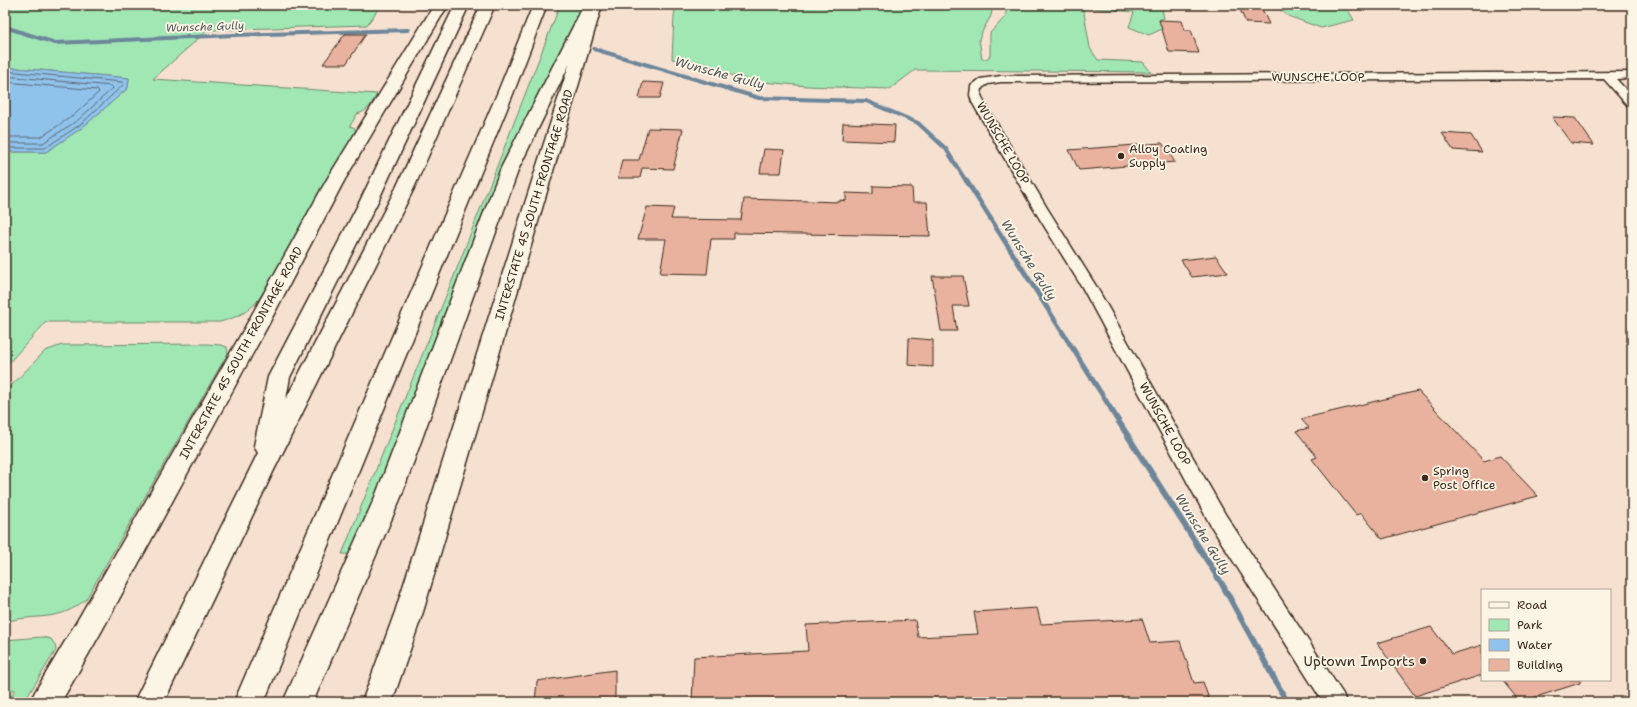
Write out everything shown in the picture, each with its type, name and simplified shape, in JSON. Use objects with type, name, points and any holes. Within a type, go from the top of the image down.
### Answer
[{"type":"main road","name":"INTERSTATE 45 SOUTH FRONTAGE ROAD","points":[[45,702],[90,625],[248,343],[335,181],[441,5]]},
{"type":"main road","points":[[261,472],[279,377],[369,201],[462,5]]},
{"type":"main road","points":[[149,702],[261,472],[406,188],[488,5]]},
{"type":"main road","points":[[249,702],[505,94],[540,5]]},
{"type":"main road","points":[[298,702],[388,497],[510,168],[591,5]]},
{"type":"main road","name":"INTERSTATE 45 SOUTH FRONTAGE ROAD","points":[[377,702],[409,612],[595,5]]},
{"type":"street","points":[[1607,75],[1632,102]]},
{"type":"street","name":"WUNSCHE LOOP","points":[[1335,702],[1218,520],[1088,286],[978,102],[974,92],[976,87],[984,81],[1001,79],[1632,76]]},
{"type":"green space","points":[[5,5],[381,5],[367,25],[208,30],[153,79],[377,94],[367,109],[357,114],[350,126],[355,128],[355,134],[262,294],[254,305],[233,318],[220,322],[46,322],[5,367],[5,152],[46,152],[83,127],[128,88],[129,78],[5,67]]},
{"type":"green space","points":[[560,5],[582,5],[353,554],[342,554],[454,276]]},
{"type":"green space","points":[[676,5],[993,5],[991,16],[979,39],[982,59],[986,59],[990,56],[990,33],[1006,16],[1006,5],[1161,5],[1164,18],[1159,20],[1162,29],[1149,35],[1129,27],[1134,12],[1083,7],[1090,48],[1098,60],[1143,62],[1151,72],[915,70],[890,89],[807,86],[753,81],[672,59]]},
{"type":"green space","points":[[1275,5],[1345,5],[1354,20],[1321,28],[1288,16]]},
{"type":"green space","points":[[206,344],[227,347],[228,353],[86,599],[76,607],[57,614],[16,619],[5,622],[5,392],[45,351],[62,345]]},
{"type":"green space","points":[[42,637],[51,639],[56,650],[24,702],[7,702],[15,690],[5,689],[5,640]]},
{"type":"water","points":[[5,67],[129,78],[128,88],[83,127],[46,152],[5,152]]},
{"type":"building","points":[[1238,5],[1260,5],[1269,24],[1246,23]]},
{"type":"building","points":[[1159,20],[1182,21],[1185,30],[1191,30],[1199,53],[1169,52]]},
{"type":"building","points":[[345,34],[366,34],[346,64],[323,64]]},
{"type":"building","points":[[643,82],[664,83],[660,98],[639,98]]},
{"type":"building","points":[[1552,117],[1575,118],[1594,145],[1571,143]]},
{"type":"building","points":[[843,123],[895,125],[894,142],[842,140]]},
{"type":"building","points":[[648,128],[683,129],[673,169],[642,168],[640,178],[618,178],[622,160],[639,160]]},
{"type":"building","points":[[1442,133],[1471,135],[1482,152],[1453,150]]},
{"type":"building","name":"Alloy Coating Supply","points":[[1162,143],[1175,162],[1079,170],[1069,150]]},
{"type":"building","points":[[764,149],[784,150],[781,173],[760,173]]},
{"type":"building","points":[[873,186],[912,187],[913,202],[927,202],[930,236],[734,233],[734,239],[711,239],[707,274],[660,273],[666,239],[638,239],[647,207],[674,208],[671,219],[741,220],[744,199],[840,202],[840,200],[846,201],[846,193],[873,194]]},
{"type":"building","points":[[1216,256],[1228,273],[1192,277],[1181,260]]},
{"type":"building","points":[[932,276],[963,276],[969,306],[953,306],[957,331],[941,331]]},
{"type":"building","points":[[909,338],[933,340],[933,367],[908,365]]},
{"type":"building","name":"Spring Post Office","points":[[1418,391],[1484,461],[1500,456],[1538,496],[1382,539],[1361,513],[1356,515],[1312,459],[1317,457],[1296,431],[1309,428],[1301,419]]},
{"type":"building","points":[[1037,608],[1041,624],[1142,619],[1150,643],[1180,641],[1194,683],[1203,682],[1210,702],[692,702],[694,657],[808,651],[806,625],[915,620],[918,637],[978,634],[974,612]]},
{"type":"building","name":"Uptown Imports","points":[[1431,627],[1452,654],[1481,645],[1481,675],[1415,696],[1377,643]]},
{"type":"building","points":[[615,670],[615,702],[535,702],[537,681]]},
{"type":"building","points":[[1503,681],[1580,681],[1580,683],[1520,702]]},
{"type":"waterway","name":"Wunsche Gully","points":[[5,27],[55,43],[235,35],[408,30]]},
{"type":"waterway","name":"Wunsche Gully","points":[[594,49],[759,98],[866,101],[918,123],[946,149],[966,181]]},
{"type":"waterway","name":"Wunsche Gully","points":[[966,180],[1113,412]]},
{"type":"waterway","name":"Wunsche Gully","points":[[1112,411],[1222,584],[1287,702]]},
{"type":"place","name":"Alloy Coating Supply","points":[[1121,156]]},
{"type":"place","name":"Spring Post Office","points":[[1425,478]]},
{"type":"place","name":"Uptown Imports","points":[[1423,661]]}]
